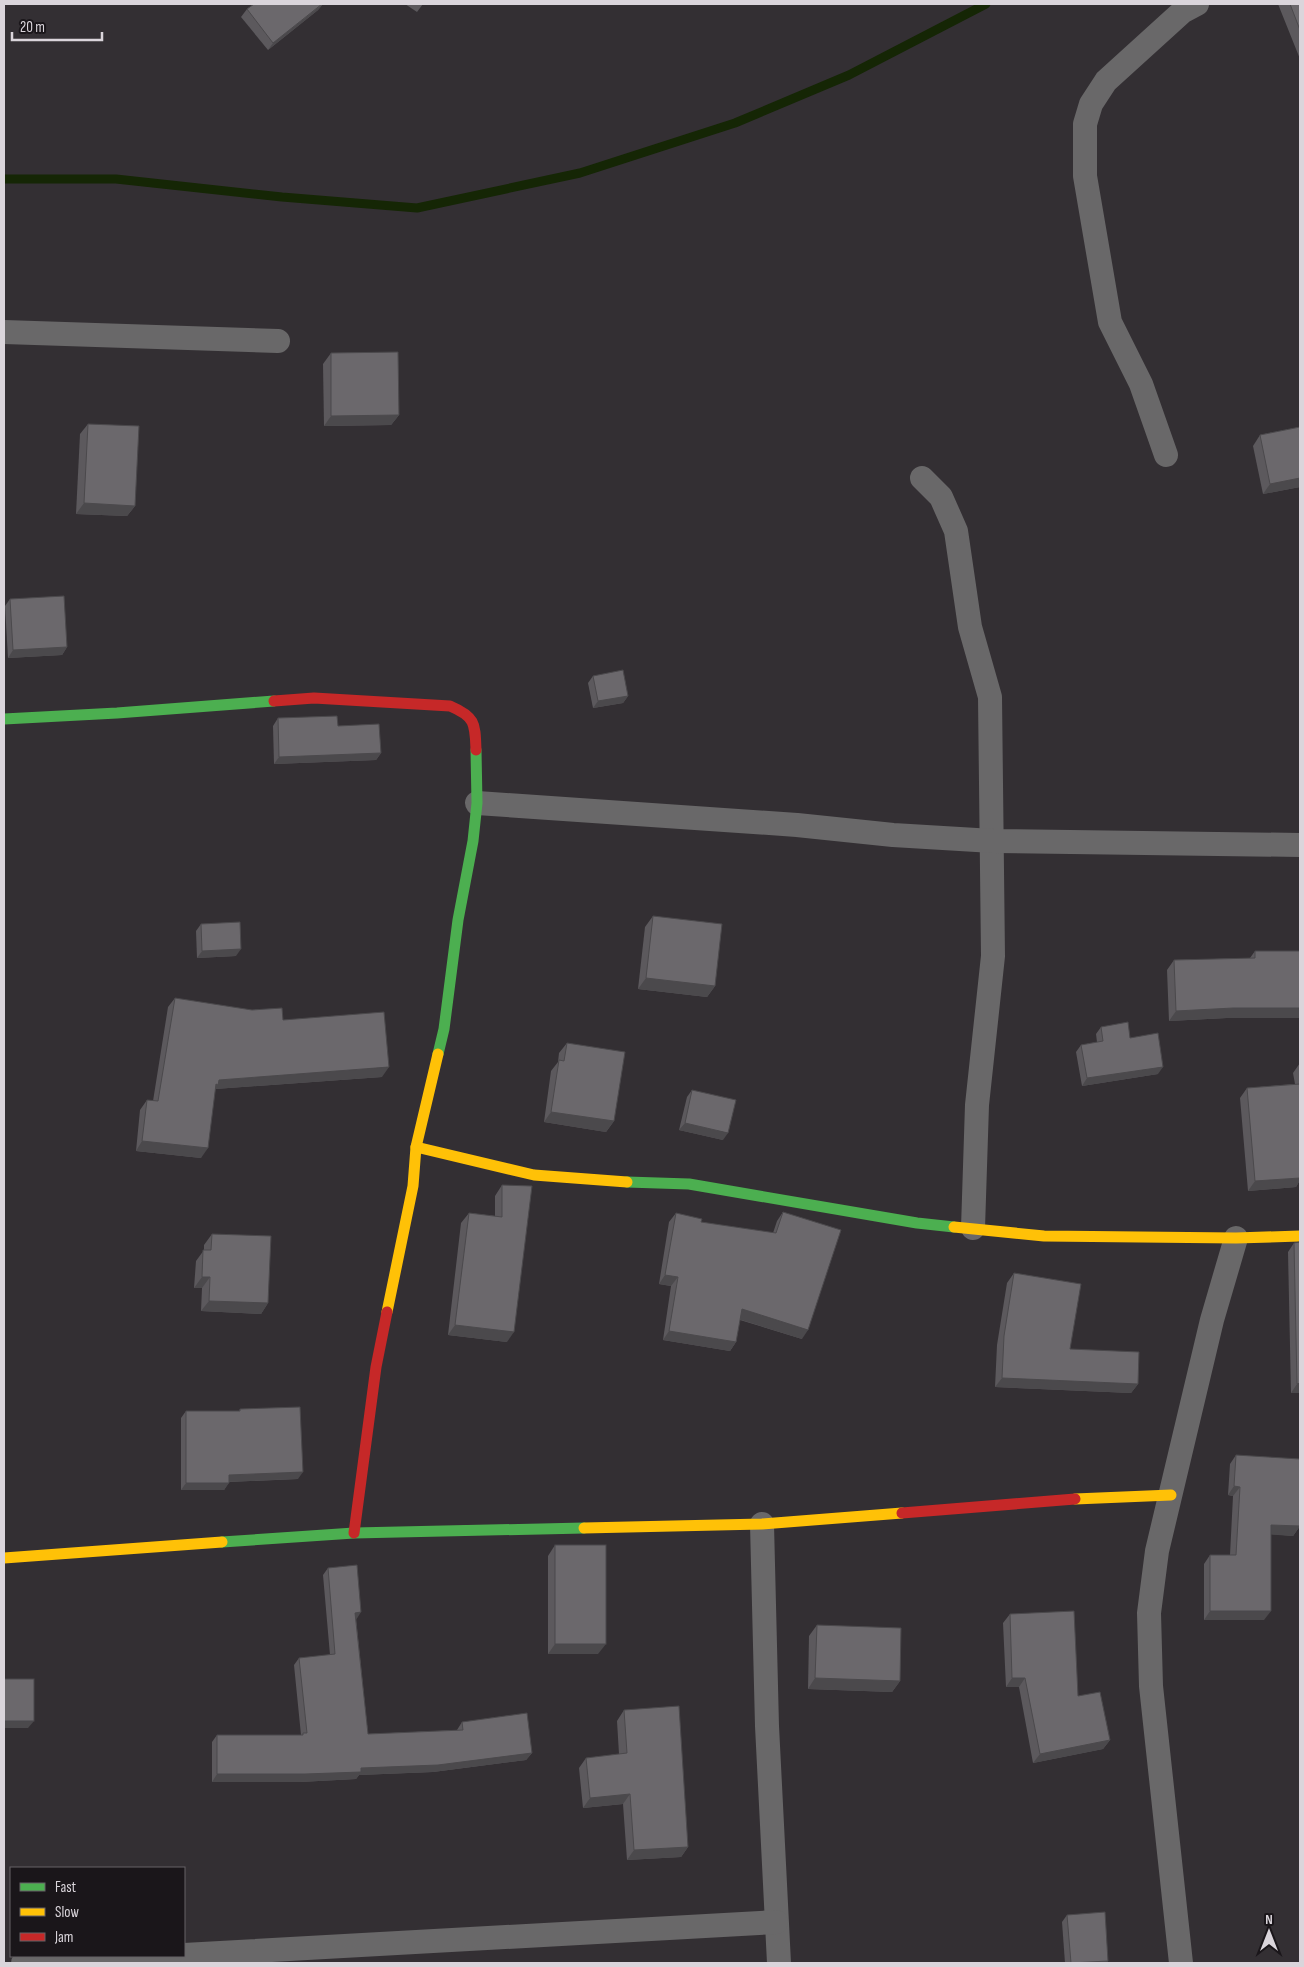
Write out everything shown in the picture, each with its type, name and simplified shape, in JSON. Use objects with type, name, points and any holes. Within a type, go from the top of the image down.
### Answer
[{"type":"street","points":[[1166,455],[1141,384],[1110,322],[1085,176],[1085,124],[1090,104],[1106,81],[1182,12],[1197,4]]},
{"type":"street","points":[[4,332],[278,341]]},
{"type":"street","points":[[922,478],[941,497],[956,531],[970,627],[990,697],[993,956],[977,1105],[973,1228]]},
{"type":"street","points":[[4,719],[117,713],[314,698],[450,706],[465,712],[475,726],[477,803],[473,840],[458,920],[444,1029],[416,1147],[413,1186],[376,1367],[354,1533]]},
{"type":"street","points":[[477,803],[797,825],[893,835],[993,840],[1300,845]]},
{"type":"street","points":[[416,1147],[534,1175],[689,1184],[917,1223],[1044,1236],[1236,1238],[1300,1236]]},
{"type":"street","points":[[1181,1963],[1151,1686],[1149,1613],[1157,1550],[1212,1320],[1236,1238]]},
{"type":"street","points":[[4,1558],[354,1533],[762,1524],[1028,1502],[1171,1495]]},
{"type":"street","points":[[762,1524],[767,1726],[779,1963]]},
{"type":"street","points":[[185,1955],[776,1922]]},
{"type":"street","points":[[23,1963],[149,1957]]},
{"type":"building","points":[[254,4],[322,4],[273,43],[247,9]]},
{"type":"building","points":[[1290,4],[1300,4],[1300,30]]},
{"type":"building","points":[[398,352],[399,415],[331,416],[331,353]]},
{"type":"building","points":[[88,424],[139,426],[135,506],[84,503]]},
{"type":"building","points":[[1300,427],[1300,478],[1270,484],[1260,435]]},
{"type":"building","points":[[64,596],[67,647],[13,650],[10,599]]},
{"type":"building","points":[[623,670],[628,696],[598,701],[593,676]]},
{"type":"building","points":[[337,716],[338,726],[379,724],[381,753],[279,757],[278,718]]},
{"type":"building","points":[[653,916],[722,924],[715,986],[646,978]]},
{"type":"building","points":[[240,922],[241,949],[202,951],[201,924]]},
{"type":"building","points":[[1255,951],[1300,951],[1300,1008],[1233,1008],[1176,1011],[1174,960],[1255,958]]},
{"type":"building","points":[[175,998],[252,1010],[282,1008],[283,1020],[384,1012],[389,1067],[219,1080],[218,1085],[216,1084],[208,1148],[142,1141],[147,1100],[158,1101]]},
{"type":"building","points":[[1128,1022],[1130,1038],[1158,1033],[1163,1067],[1087,1078],[1081,1045],[1103,1041],[1101,1027]]},
{"type":"building","points":[[567,1043],[625,1052],[614,1121],[551,1112],[559,1060],[564,1061]]},
{"type":"building","points":[[1300,1084],[1300,1178],[1255,1181],[1247,1088]]},
{"type":"building","points":[[692,1090],[736,1100],[728,1133],[685,1123]]},
{"type":"building","points":[[502,1185],[532,1186],[514,1332],[455,1325],[469,1213],[502,1217]]},
{"type":"building","points":[[783,1212],[841,1230],[808,1330],[742,1309],[736,1342],[669,1331],[678,1277],[665,1275],[676,1213],[702,1219],[701,1222],[776,1233]]},
{"type":"building","points":[[212,1234],[271,1236],[268,1303],[209,1301],[210,1277],[202,1277],[203,1250],[211,1250]]},
{"type":"building","points":[[1300,1242],[1300,1383],[1297,1384],[1294,1243]]},
{"type":"building","points":[[1014,1273],[1081,1284],[1070,1349],[1139,1352],[1138,1384],[1002,1378],[1004,1336]]},
{"type":"building","points":[[300,1407],[303,1472],[229,1475],[229,1483],[186,1483],[186,1411],[240,1411],[240,1409]]},
{"type":"building","points":[[1236,1455],[1300,1459],[1300,1526],[1271,1525],[1271,1611],[1210,1611],[1210,1555],[1236,1555],[1240,1487],[1234,1486]]},
{"type":"building","points":[[555,1545],[606,1545],[606,1644],[555,1644]]},
{"type":"building","points":[[357,1565],[361,1612],[355,1613],[368,1734],[463,1730],[462,1722],[527,1713],[532,1753],[438,1765],[361,1768],[361,1772],[217,1774],[217,1735],[303,1735],[303,1733],[307,1733],[299,1658],[335,1654],[328,1568]]},
{"type":"building","points":[[1074,1611],[1078,1696],[1100,1692],[1110,1740],[1040,1754],[1025,1678],[1012,1678],[1010,1614]]},
{"type":"building","points":[[817,1625],[901,1628],[900,1681],[815,1678]]},
{"type":"building","points":[[4,1679],[34,1679],[34,1721],[4,1721]]},
{"type":"building","points":[[679,1706],[688,1847],[634,1850],[630,1794],[590,1798],[586,1758],[627,1753],[624,1710]]},
{"type":"building","points":[[1105,1912],[1108,1961],[1071,1963],[1067,1915]]},
{"type":"waterway","points":[[4,179],[116,179],[282,197],[417,208],[580,173],[735,123],[849,75],[986,4]]},
{"type":"traffic: fast","points":[[4,719],[117,713],[274,701]]},
{"type":"traffic: fast","points":[[438,1054],[444,1029],[458,920],[473,841],[477,803],[476,750]]},
{"type":"traffic: fast","points":[[627,1182],[689,1184],[917,1223],[954,1227]]},
{"type":"traffic: fast","points":[[222,1542],[354,1533],[584,1528]]},
{"type":"traffic: slow","points":[[387,1312],[413,1186],[416,1147],[438,1054]]},
{"type":"traffic: slow","points":[[416,1147],[534,1175],[627,1182]]},
{"type":"traffic: slow","points":[[954,1227],[1044,1236],[1236,1238],[1300,1236]]},
{"type":"traffic: slow","points":[[1075,1499],[1171,1495]]},
{"type":"traffic: slow","points":[[584,1528],[762,1524],[902,1513]]},
{"type":"traffic: slow","points":[[4,1558],[222,1542]]},
{"type":"traffic: jam","points":[[274,701],[314,698],[450,706],[465,714],[472,722],[476,750]]},
{"type":"traffic: jam","points":[[354,1533],[376,1367],[387,1312]]},
{"type":"traffic: jam","points":[[902,1513],[1075,1499]]}]
